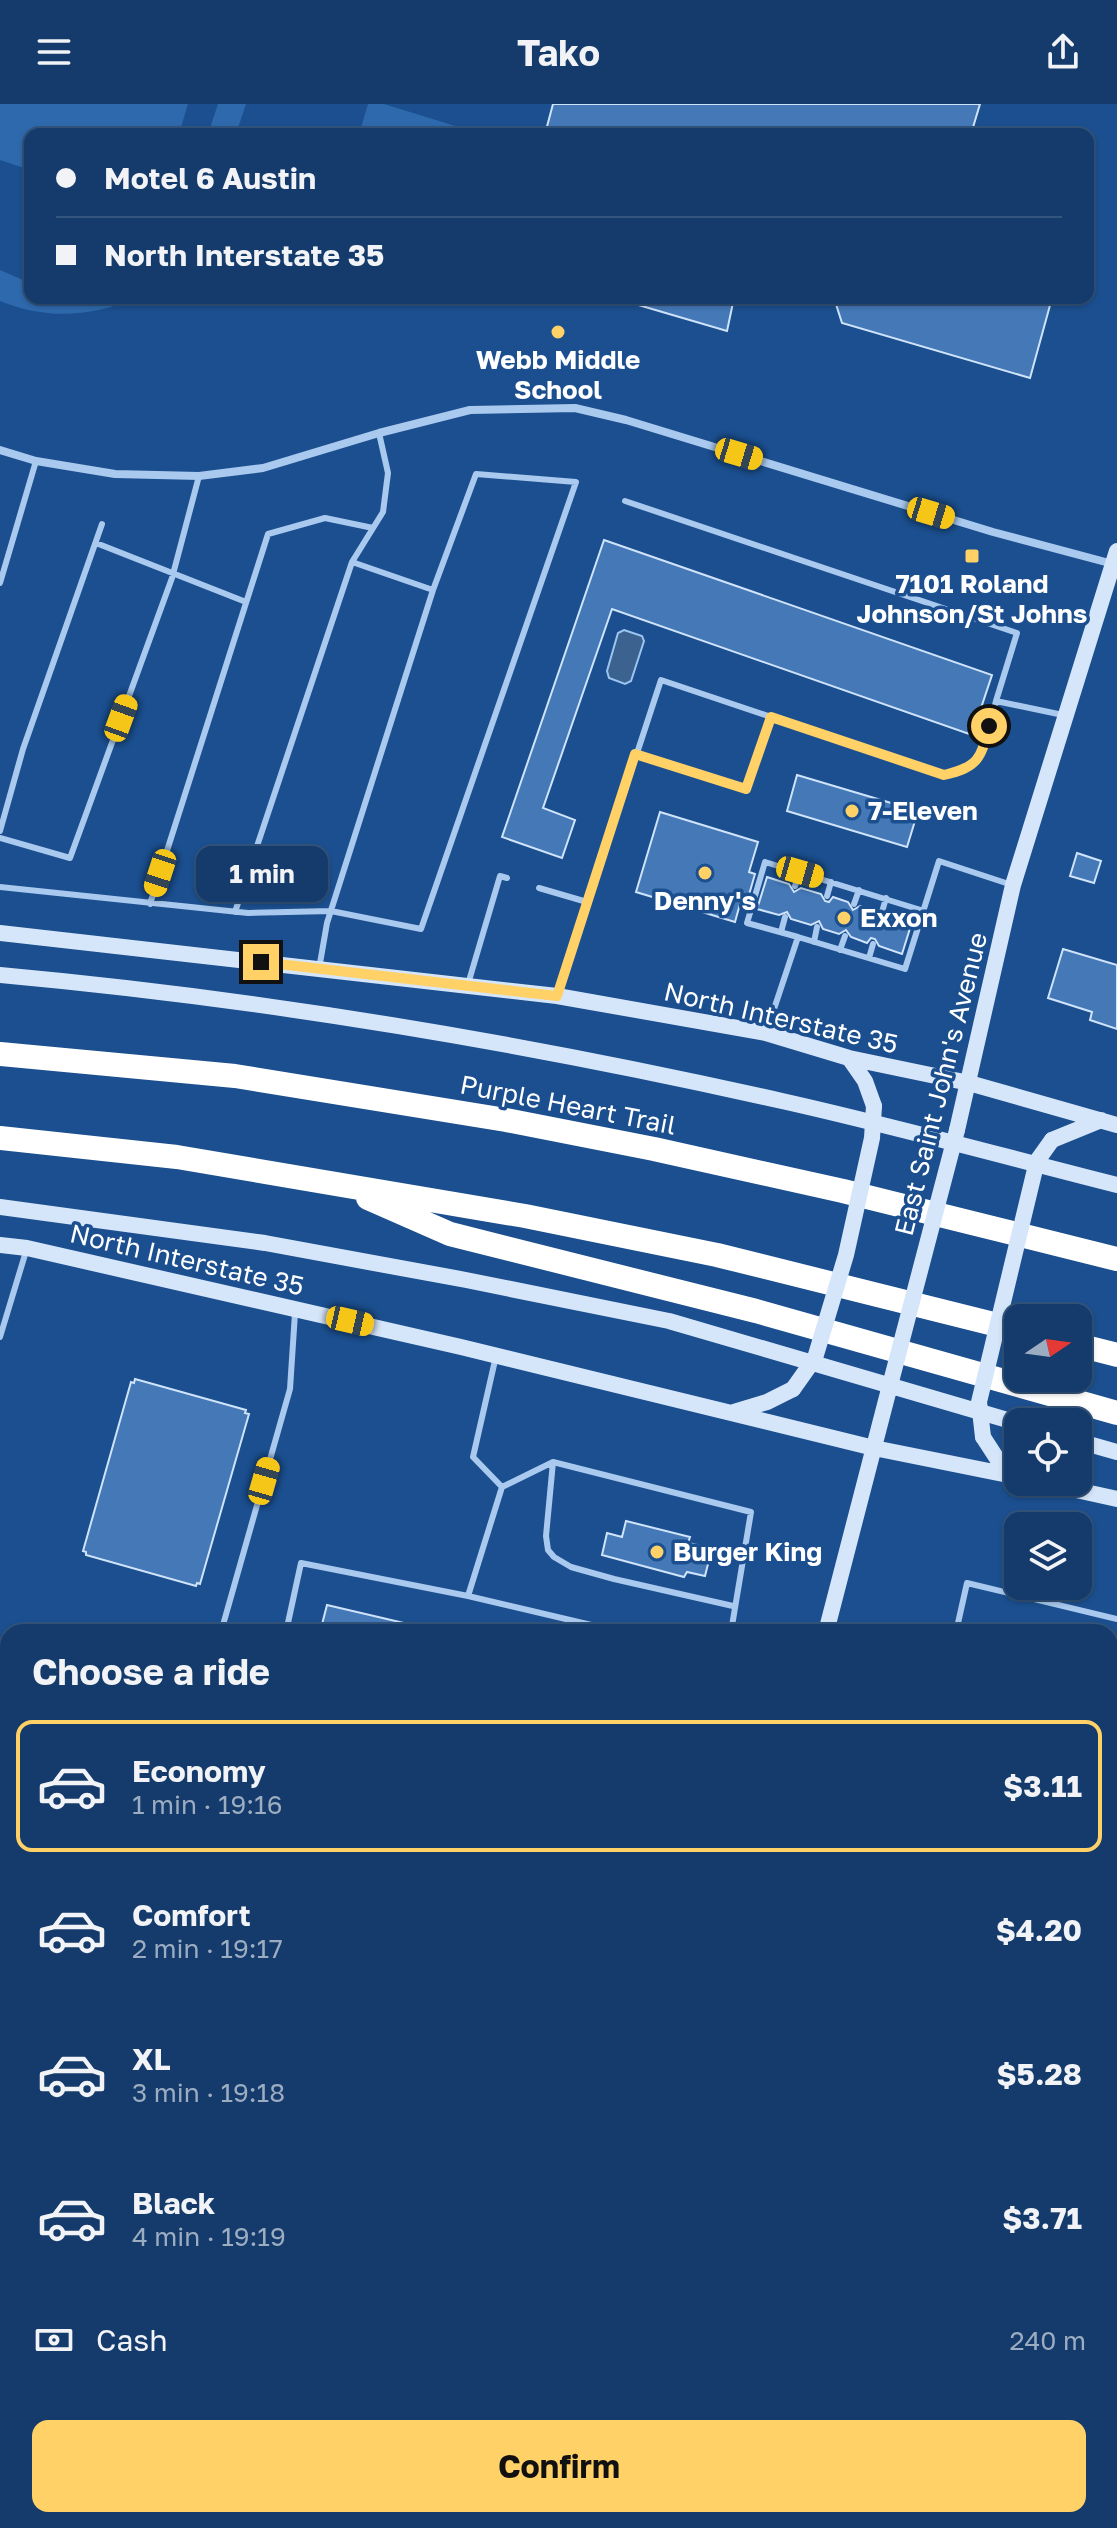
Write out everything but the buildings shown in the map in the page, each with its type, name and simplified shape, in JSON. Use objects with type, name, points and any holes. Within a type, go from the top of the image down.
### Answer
[{"type":"highway","name":"Purple Heart Trail","points":[[0,1054],[235,1076],[506,1120],[843,1191],[1117,1259]]},
{"type":"highway","points":[[0,1138],[177,1157],[525,1216],[717,1255],[1004,1327]]},
{"type":"highway","points":[[333,1182],[450,1234],[756,1311],[1117,1413]]},
{"type":"highway","points":[[1092,1349],[1117,1355]]},
{"type":"main road","name":"East Saint John's Avenue","points":[[828,1624],[969,1083],[1013,885],[1115,558]]},
{"type":"main road","name":"North Interstate 35","points":[[0,933],[557,996],[766,1033],[849,1058],[969,1083],[1109,1123]]},
{"type":"main road","points":[[0,975],[110,985],[322,1014],[542,1051],[783,1101],[1117,1185]]},
{"type":"main road","points":[[733,1412],[767,1402],[793,1389],[815,1358],[846,1255],[872,1138],[874,1106],[865,1081],[849,1058]]},
{"type":"main road","points":[[1004,1465],[983,1437],[979,1402],[1037,1161],[1052,1140],[1109,1123]]},
{"type":"main road","points":[[0,1207],[265,1243],[669,1321],[1004,1419]]},
{"type":"main road","name":"North Interstate 35","points":[[0,1245],[27,1248],[497,1355],[874,1448],[1004,1474]]},
{"type":"main road","points":[[1092,1445],[1117,1452]]},
{"type":"main road","points":[[1092,1493],[1117,1499]]},
{"type":"street","points":[[0,450],[36,461],[115,474],[199,476],[263,468],[379,433],[470,410],[575,408],[626,420],[993,532],[1115,558]]},
{"type":"lane","points":[[235,912],[352,562],[383,512],[388,473],[379,433]]},
{"type":"lane","points":[[0,583],[36,461]]},
{"type":"lane","points":[[0,887],[235,912],[331,911],[421,929],[576,482],[476,474],[433,590],[331,911],[319,969]]},
{"type":"lane","points":[[0,838],[70,858],[173,573],[199,476]]},
{"type":"lane","points":[[557,996],[661,680],[944,775],[974,764],[983,750],[1017,633],[625,501]]},
{"type":"lane","points":[[150,904],[268,534],[325,518],[373,528]]},
{"type":"lane","points":[[0,831],[23,749],[102,524]]},
{"type":"lane","points":[[96,543],[246,602]]},
{"type":"lane","points":[[352,562],[433,590]]},
{"type":"lane","points":[[996,701],[1066,716]]},
{"type":"lane","points":[[635,754],[746,789],[771,717]]},
{"type":"lane","points":[[924,911],[765,862],[747,923],[905,969],[924,911],[939,861],[1013,885]]},
{"type":"lane","points":[[795,886],[800,872]]},
{"type":"lane","points":[[467,987],[500,876],[507,878]]},
{"type":"lane","points":[[827,896],[831,882]]},
{"type":"lane","points":[[539,888],[587,902]]},
{"type":"lane","points":[[854,904],[859,890]]},
{"type":"lane","points":[[882,912],[886,898]]},
{"type":"lane","points":[[781,932],[785,917]]},
{"type":"lane","points":[[814,942],[817,927]]},
{"type":"lane","points":[[840,950],[845,936]]},
{"type":"lane","points":[[766,1033],[798,937]]},
{"type":"lane","points":[[869,958],[873,944]]},
{"type":"lane","points":[[0,1337],[27,1248]]},
{"type":"lane","points":[[223,1624],[290,1389],[295,1309]]},
{"type":"lane","points":[[497,1355],[473,1457],[502,1487]]},
{"type":"lane","points":[[553,1462],[546,1536],[548,1550],[554,1557],[571,1567],[599,1575],[733,1606]]},
{"type":"lane","points":[[468,1596],[502,1487],[553,1462],[751,1512],[732,1624]]},
{"type":"lane","points":[[288,1624],[301,1563],[468,1596],[587,1624]]},
{"type":"lane","points":[[958,1624],[967,1583],[1117,1619]]},
{"type":"shaded area","points":[[0,104],[188,104],[181,128],[24,128],[24,168],[0,160]]},
{"type":"shaded area","points":[[218,104],[246,104],[238,128],[210,128]]},
{"type":"shaded area","points":[[368,104],[384,104],[462,128],[361,128]]},
{"type":"shaded area","points":[[0,270],[24,280],[24,304],[120,304],[68,314],[35,311],[0,301]]},
{"type":"shaded area","points":[[624,630],[642,636],[644,641],[631,681],[625,684],[609,678],[607,671],[618,633]]},
{"type":"place","name":"Webb Middle School","points":[[558,332]]},
{"type":"place","name":"7101 Roland Johnson/St Johns","points":[[972,556]]},
{"type":"place","name":"7-Eleven","points":[[852,811]]},
{"type":"place","name":"Denny's","points":[[705,873]]},
{"type":"place","name":"Exxon","points":[[844,918]]},
{"type":"place","name":"Burger King","points":[[657,1552]]},
{"type":"route","points":[[261,962],[557,996],[635,754],[746,789],[771,717],[944,775],[974,764],[983,750],[989,726]]}]
